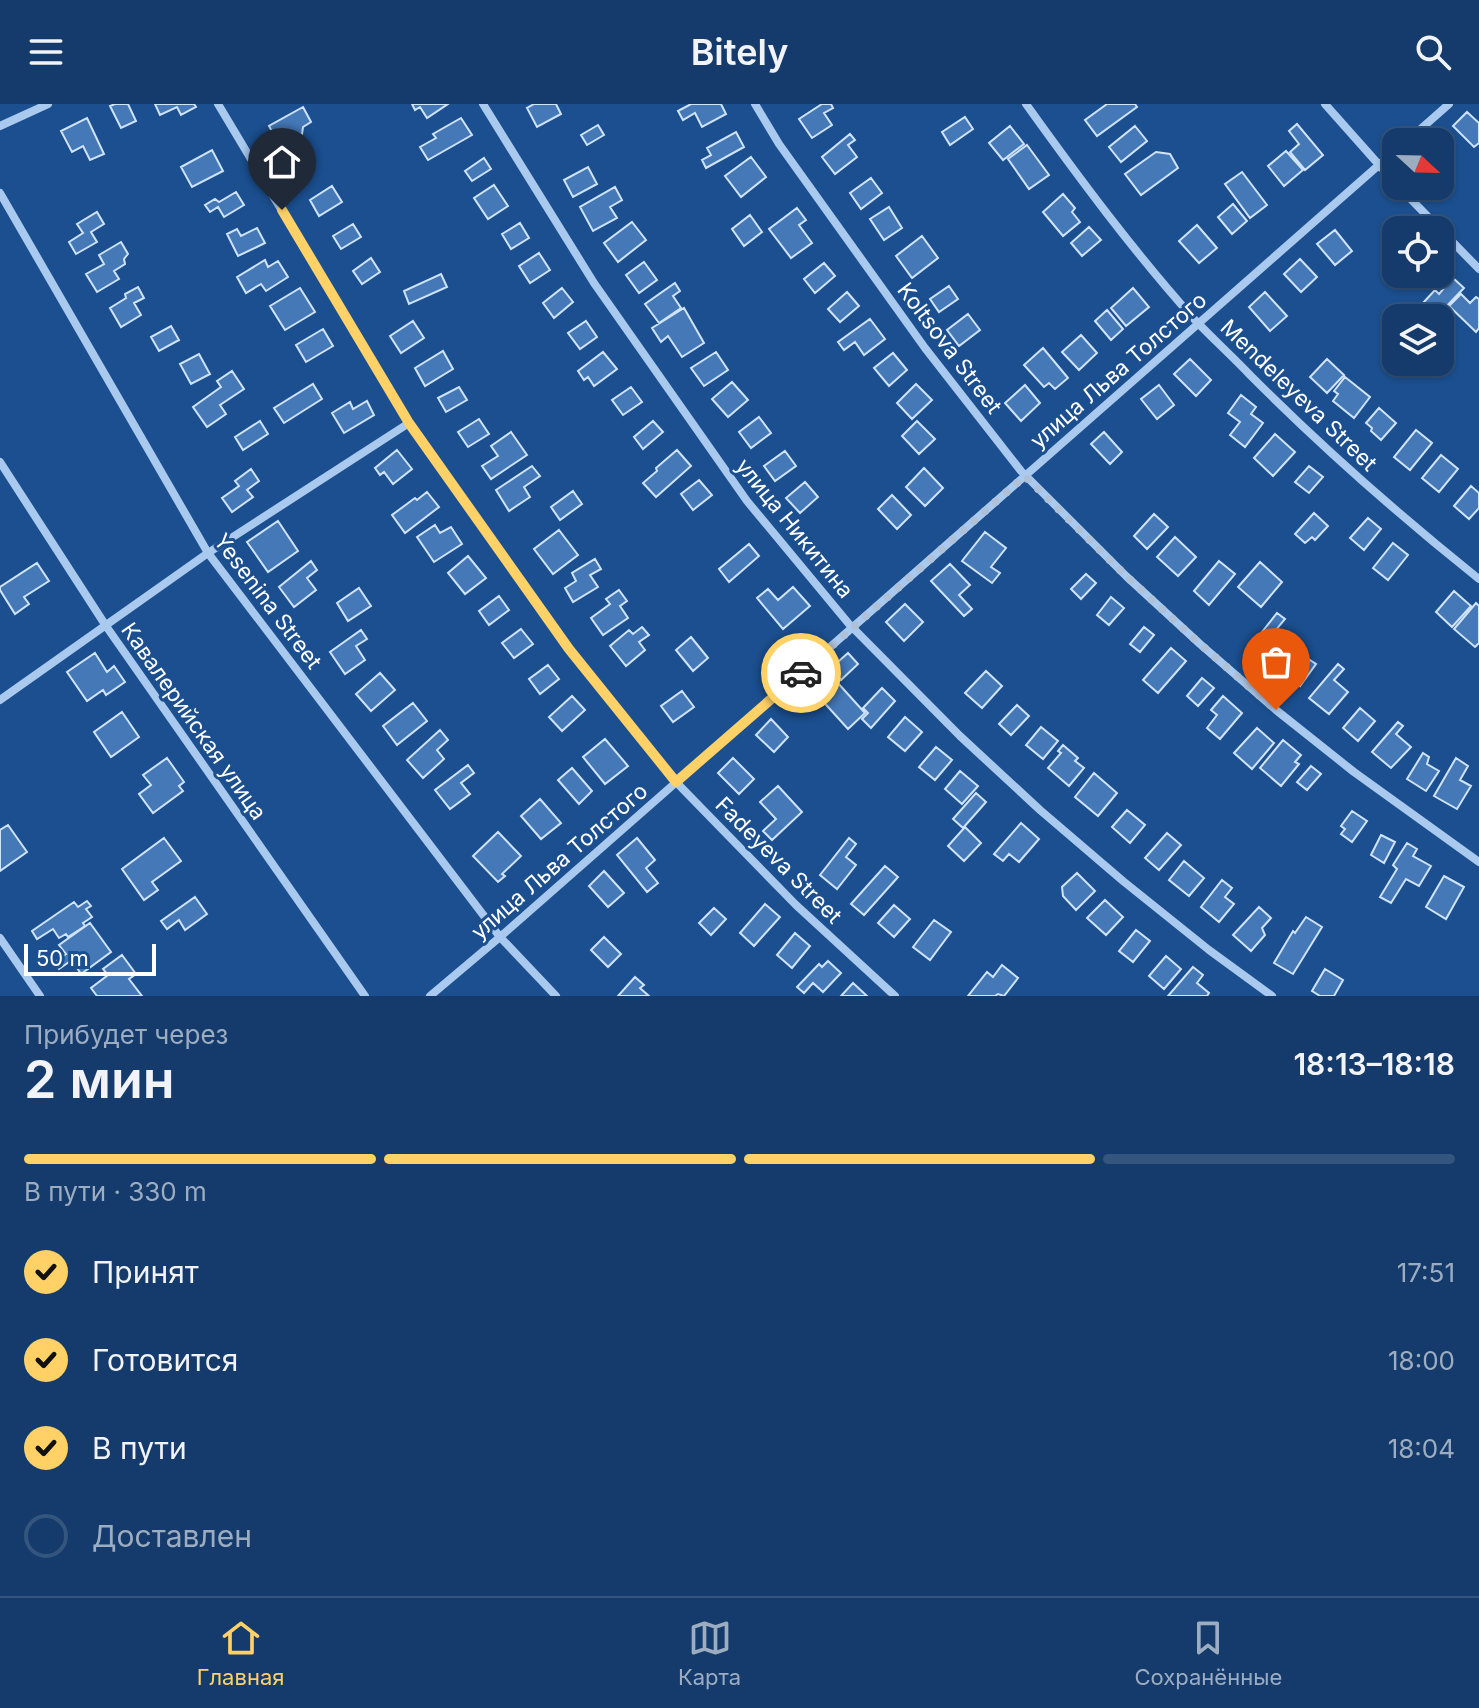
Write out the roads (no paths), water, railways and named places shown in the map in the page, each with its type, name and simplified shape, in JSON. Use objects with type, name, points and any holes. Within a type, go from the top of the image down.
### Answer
[{"type":"street","points":[[0,126],[48,104]]},
{"type":"street","name":"Fadeyeva Street","points":[[218,104],[409,423],[569,649],[676,782],[796,905],[895,996]]},
{"type":"street","name":"улица Никитина","points":[[483,104],[594,283],[747,501],[852,628],[960,736],[1040,810],[1209,950],[1272,996]]},
{"type":"street","name":"Koltsova Street","points":[[755,104],[779,144],[925,348],[1025,476],[1126,576],[1276,710],[1354,772],[1479,862]]},
{"type":"street","name":"Mendeleyeva Street","points":[[1026,104],[1096,201],[1199,323],[1294,419],[1479,579]]},
{"type":"street","points":[[1325,104],[1382,168]]},
{"type":"street","points":[[1422,128],[1449,104]]},
{"type":"street","name":"улица Льва Толстого","points":[[430,996],[1382,162]]},
{"type":"street","name":"Yesenina Street","points":[[0,193],[208,553],[500,937],[556,996]]},
{"type":"street","points":[[1412,200],[1479,269]]},
{"type":"street","points":[[0,700],[208,553],[409,423]]},
{"type":"street","name":"Кавалерийская улица","points":[[0,462],[106,626],[365,996]]},
{"type":"street","points":[[0,938],[40,996]]}]
